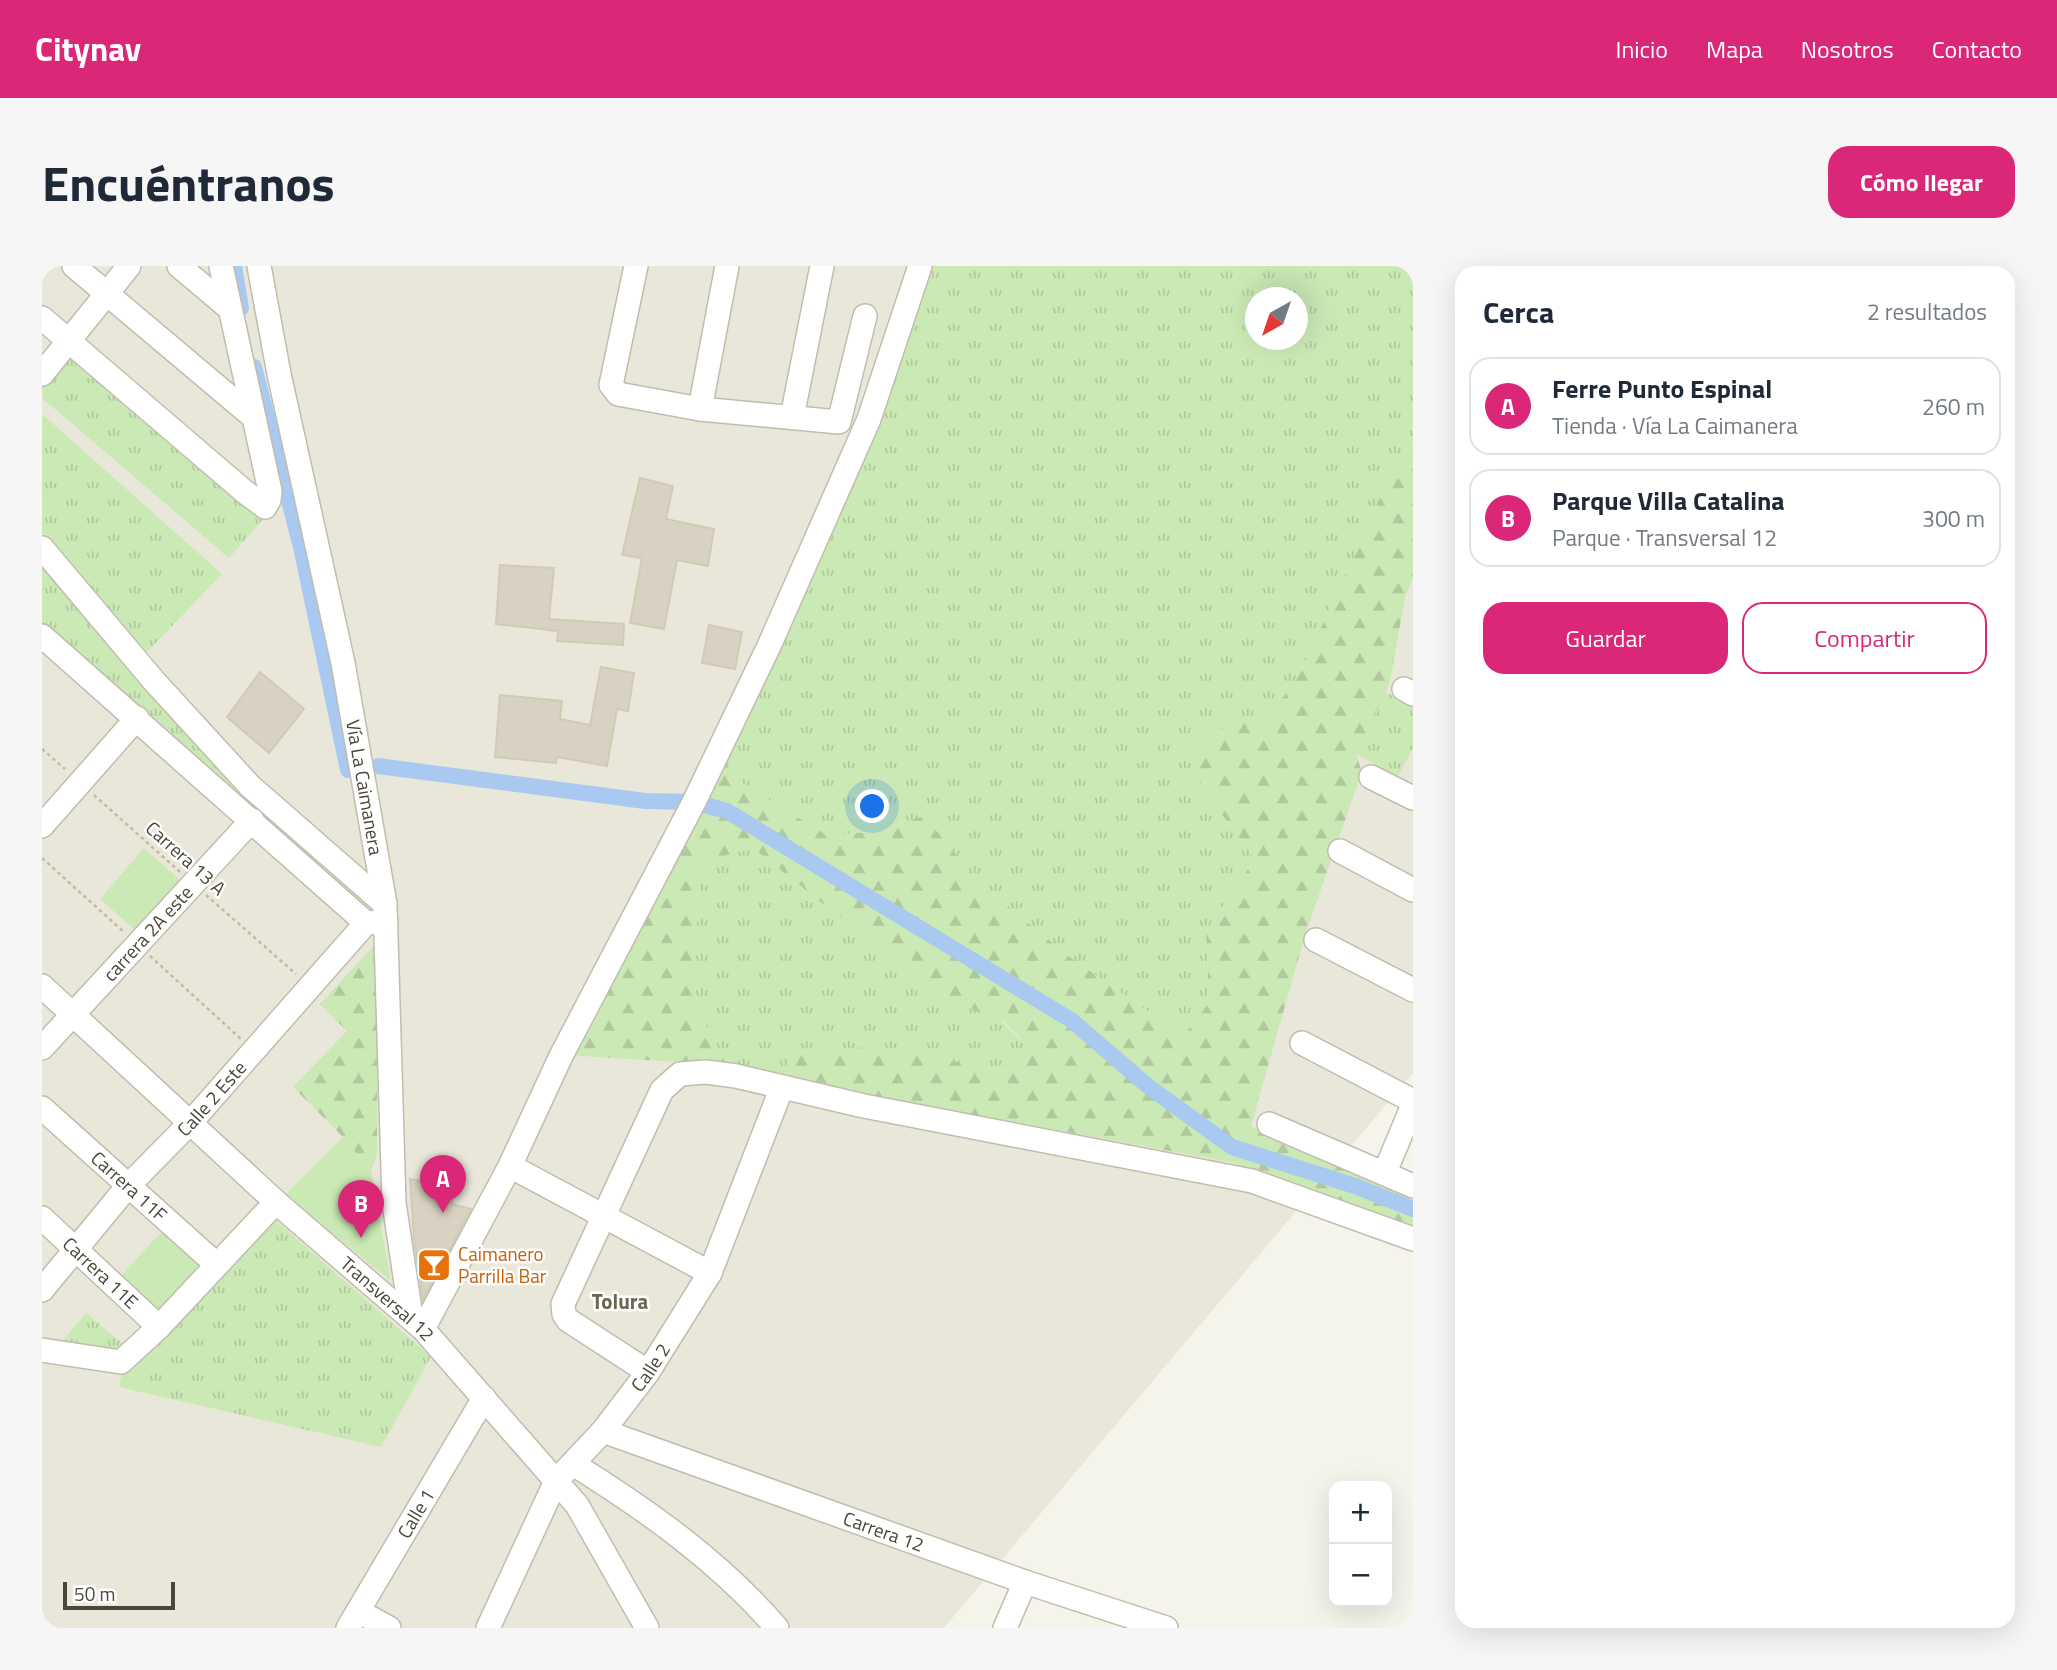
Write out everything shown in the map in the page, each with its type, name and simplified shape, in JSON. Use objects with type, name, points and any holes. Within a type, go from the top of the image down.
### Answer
[{"type":"street","points":[[74,266],[251,415]]},
{"type":"street","points":[[42,374],[129,266]]},
{"type":"street","points":[[180,266],[229,308]]},
{"type":"street","points":[[42,318],[265,507],[270,500],[270,491],[220,266]]},
{"type":"street","name":"Vía La Caimanera","points":[[260,266],[279,374],[342,663],[379,916],[394,1203],[417,1323]]},
{"type":"street","points":[[636,266],[611,385],[618,394],[700,409],[839,422],[865,316]]},
{"type":"street","points":[[700,409],[727,266]]},
{"type":"street","points":[[792,417],[822,266]]},
{"type":"street","points":[[417,1323],[510,1166],[561,1056],[694,802],[769,646],[869,419],[920,266]]},
{"type":"street","points":[[42,548],[154,681],[250,786],[379,916]]},
{"type":"street","points":[[42,636],[252,820],[379,916]]},
{"type":"street","points":[[42,826],[137,718]]},
{"type":"street","points":[[1371,777],[1413,798]]},
{"type":"street","name":"carrera 2A este","points":[[42,1048],[252,820]]},
{"type":"street","points":[[1339,851],[1413,890]]},
{"type":"street","name":"Calle 2 Este","points":[[42,1290],[128,1186],[191,1122],[311,987],[379,916]]},
{"type":"street","points":[[1316,940],[1413,990]]},
{"type":"street","name":"Transversal 12","points":[[42,986],[276,1202],[417,1323],[577,1505],[647,1628]]},
{"type":"street","points":[[1302,1043],[1413,1103],[1385,1172]]},
{"type":"street","points":[[648,1372],[568,1320],[563,1304],[662,1090],[680,1073],[706,1072],[736,1076],[864,1106],[1252,1181],[1413,1238]]},
{"type":"street","name":"Calle 2","points":[[488,1628],[556,1480],[603,1430],[648,1372],[710,1273],[782,1087]]},
{"type":"street","name":"Carrera 11F","points":[[42,1108],[217,1265]]},
{"type":"street","points":[[1269,1124],[1413,1186]]},
{"type":"street","points":[[510,1166],[710,1273]]},
{"type":"street","points":[[47,1346],[119,1363],[159,1327],[276,1202]]},
{"type":"street","name":"Carrera 11E","points":[[42,1218],[159,1327]]},
{"type":"street","name":"Calle 1","points":[[353,1619],[484,1398]]},
{"type":"street","name":"Carrera 12","points":[[603,1430],[1025,1582],[1166,1628]]},
{"type":"street","points":[[573,1464],[626,1497],[677,1534],[724,1575],[777,1628]]},
{"type":"street","points":[[1005,1628],[1025,1582]]},
{"type":"street","points":[[353,1619],[389,1628]]},
{"type":"path","name":"Carrera 13 A","points":[[42,748],[311,987]]},
{"type":"shaded area","points":[[42,266],[1195,266],[1245,328],[1245,350],[1265,350],[1413,500],[1413,1073],[944,1628],[42,1628]]},
{"type":"shaded area","points":[[410,1144],[412,1216],[424,1307],[419,1308],[404,1223],[403,1145]]},
{"type":"green space","points":[[928,266],[1413,266],[1413,443],[1396,465],[1299,675],[1268,735],[1202,788],[1255,859],[1206,931],[1209,1003],[1183,1036],[1067,955],[979,882],[924,816],[872,832],[826,835],[718,768]]},
{"type":"green space","points":[[70,352],[267,515],[229,558],[42,398],[42,385]]},
{"type":"green space","points":[[42,414],[222,574],[145,654],[56,553],[42,533]]},
{"type":"green space","points":[[1413,443],[1413,577],[1405,597],[1390,682],[1356,754],[1362,772],[1306,932],[1251,1126],[1413,1199],[1413,1236],[1235,1163],[787,1078],[789,1051],[876,1047],[1019,1073],[1030,1049],[1005,1022],[942,998],[753,848],[701,862],[694,958],[697,1010],[727,1065],[566,1055],[718,768],[826,835],[872,832],[924,816],[979,882],[1067,955],[1183,1036],[1209,1003],[1206,931],[1255,859],[1202,788],[1192,747],[1230,724],[1269,717],[1299,675],[1396,464]]},
{"type":"green space","points":[[42,552],[177,713],[382,906],[368,919],[42,633]]},
{"type":"green space","points":[[1380,689],[1413,707],[1413,748],[1398,777],[1356,754]]},
{"type":"green space","points":[[144,848],[180,880],[135,930],[100,899]]},
{"type":"green space","points":[[753,848],[937,993],[999,1019],[1030,1049],[1019,1073],[876,1047],[789,1051],[787,1078],[727,1065],[697,1010],[694,958],[701,862]]},
{"type":"green space","points":[[378,941],[377,1154],[371,1171],[343,1137],[293,1087],[347,1031],[320,1004]]},
{"type":"green space","points":[[343,1137],[371,1171],[391,1281],[285,1195]]},
{"type":"green space","points":[[271,1216],[431,1357],[381,1447],[119,1387],[124,1365]]},
{"type":"green space","points":[[166,1227],[206,1264],[157,1317],[117,1280]]},
{"type":"green space","points":[[86,1313],[129,1349],[121,1357],[59,1345]]},
{"type":"building","points":[[640,478],[673,486],[666,519],[714,529],[708,566],[677,560],[664,629],[630,623],[642,558],[622,555]]},
{"type":"building","points":[[500,565],[554,568],[549,619],[624,624],[623,645],[557,641],[558,631],[496,624]]},
{"type":"building","points":[[709,625],[742,632],[735,669],[702,663]]},
{"type":"building","points":[[601,667],[634,673],[628,711],[617,709],[607,766],[557,757],[556,763],[495,757],[500,695],[562,701],[560,719],[590,725]]},
{"type":"building","points":[[260,672],[304,709],[269,753],[227,717]]},
{"type":"building","points":[[410,1179],[453,1187],[452,1204],[471,1209],[423,1300],[414,1239]]},
{"type":"waterway","points":[[234,266],[241,308]]},
{"type":"waterway","points":[[254,367],[301,547],[348,770]]},
{"type":"waterway","points":[[378,766],[645,801],[694,802],[727,811],[1071,1020],[1149,1087],[1232,1147],[1355,1186],[1413,1209]]},
{"type":"place","name":"Ferre Punto Espinal","points":[[443,1213]]},
{"type":"place","name":"Parque Villa Catalina","points":[[361,1238]]},
{"type":"place","name":"Caimanero Parrilla Bar","points":[[434,1265]]},
{"type":"district","name":"Tolura","points":[[620,1302]]}]
